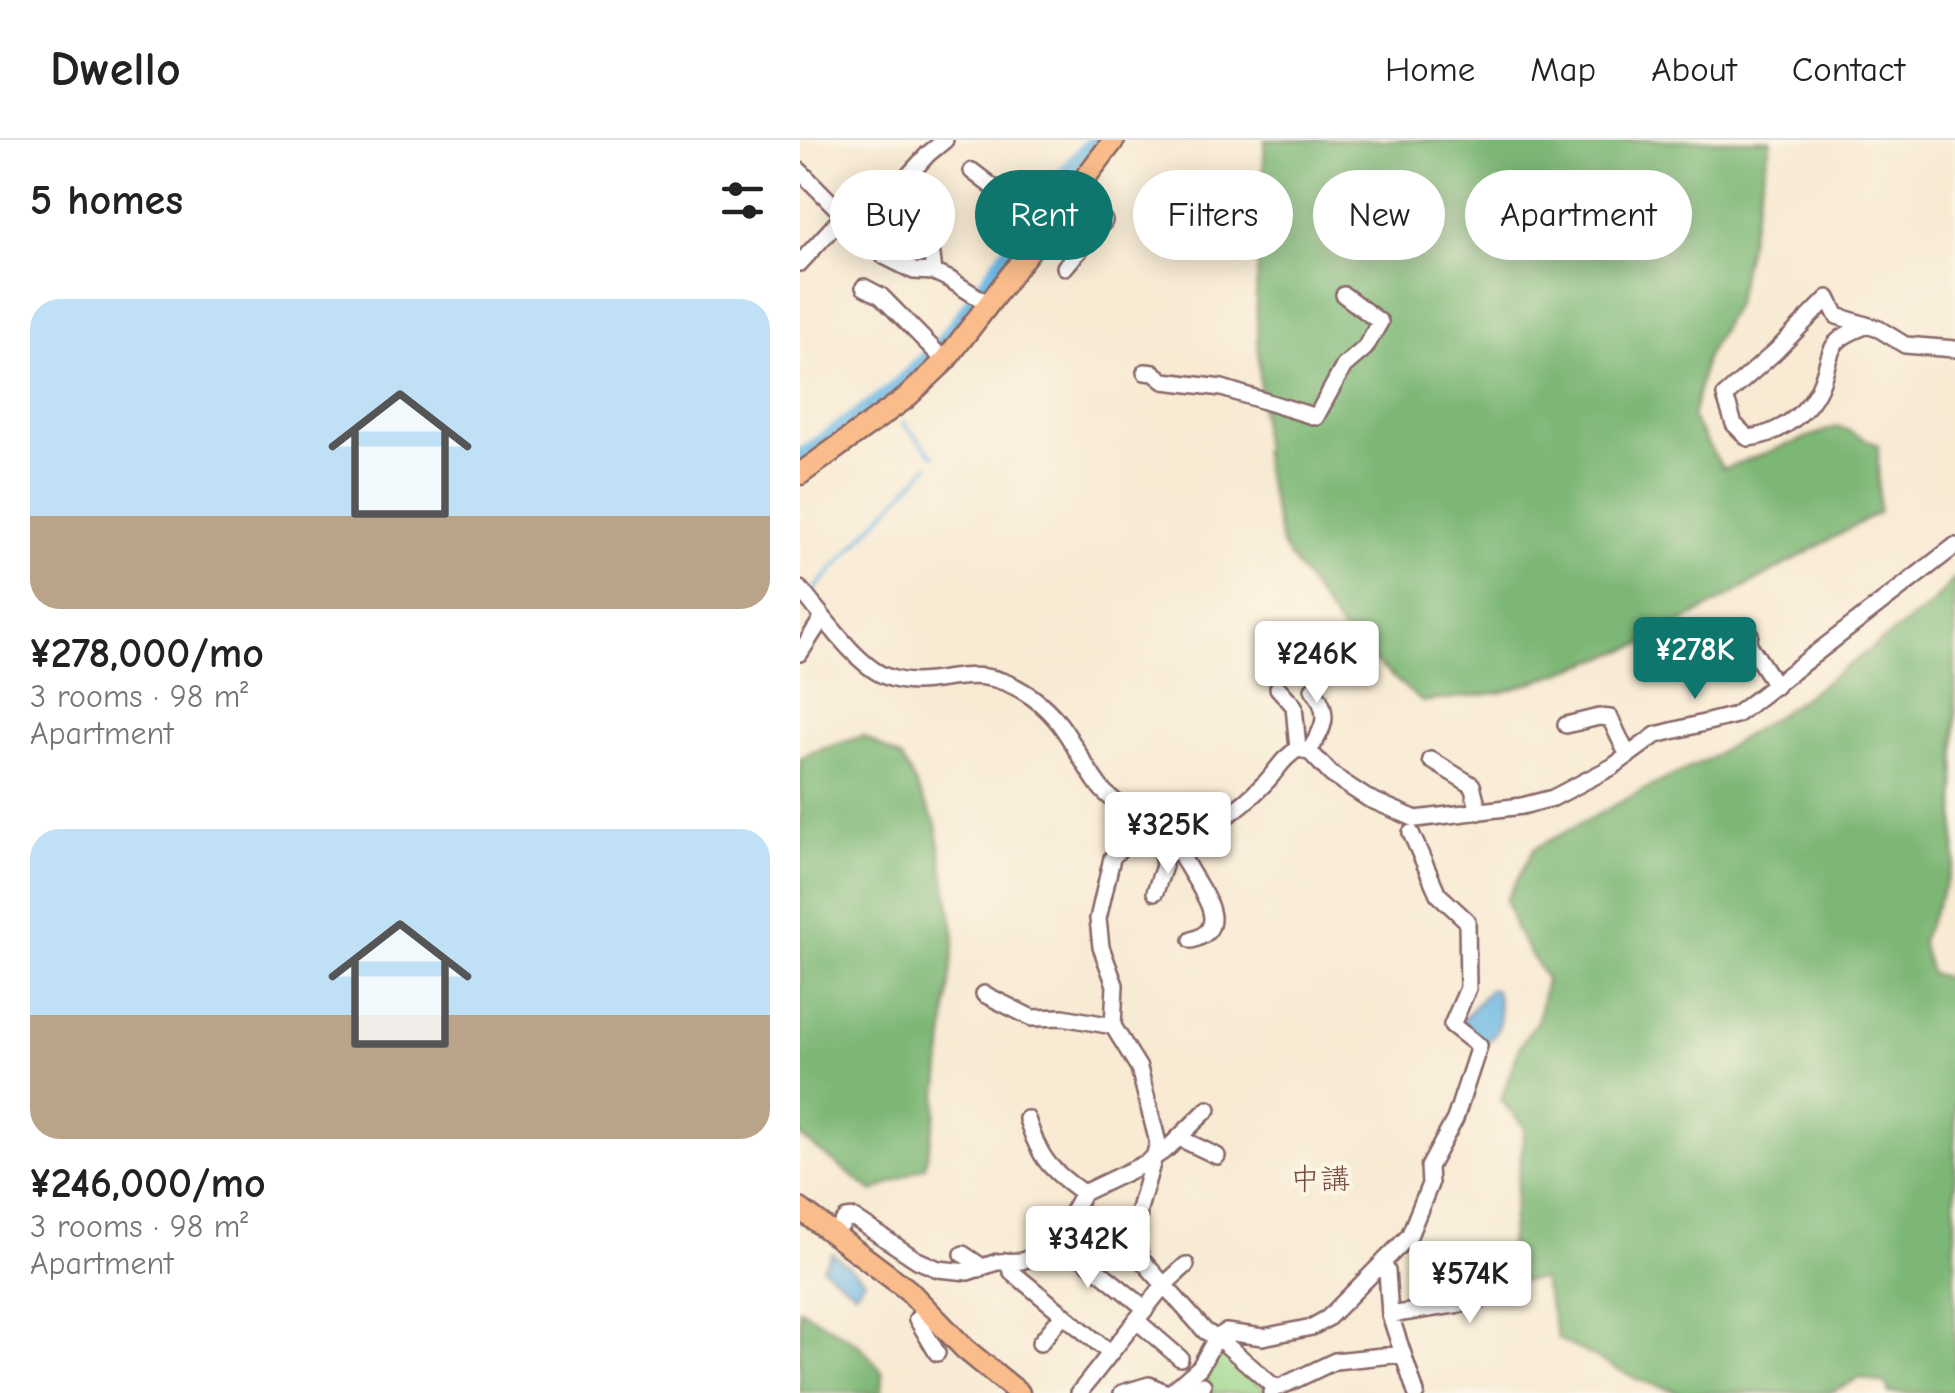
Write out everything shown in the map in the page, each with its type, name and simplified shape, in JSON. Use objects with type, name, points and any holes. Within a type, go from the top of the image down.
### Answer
[{"type":"main road","points":[[1091,170],[1114,140]]},
{"type":"main road","points":[[800,474],[906,398],[939,356],[990,305],[1023,260]]},
{"type":"main road","points":[[800,1209],[927,1306],[966,1349],[1019,1393]]},
{"type":"street","points":[[913,170],[946,140]]},
{"type":"street","points":[[800,171],[830,204]]},
{"type":"street","points":[[800,262],[830,230]]},
{"type":"street","points":[[891,260],[934,272],[990,305]]},
{"type":"street","points":[[933,260],[934,272]]},
{"type":"street","points":[[1065,267],[1071,260]]},
{"type":"street","points":[[864,287],[881,296],[939,356]]},
{"type":"street","points":[[1145,372],[1164,381],[1222,388],[1316,417],[1344,366],[1365,348],[1380,322],[1344,295]]},
{"type":"street","points":[[1864,327],[1832,348],[1813,398],[1790,422],[1766,436],[1748,438],[1740,434],[1726,396],[1776,352],[1823,301],[1832,299],[1837,316],[1879,330],[1905,345],[1955,349]]},
{"type":"street","points":[[1278,688],[1294,706],[1303,750],[1332,774],[1398,813],[1416,819],[1552,798],[1668,730],[1736,716],[1955,546]]},
{"type":"street","points":[[800,589],[867,664],[888,677],[907,680],[969,674],[997,678],[1014,685],[1048,710],[1066,729],[1102,791],[1170,833],[1198,883],[1212,922],[1212,930],[1206,936],[1192,940]]},
{"type":"street","points":[[800,653],[823,617]]},
{"type":"street","points":[[1750,634],[1748,642],[1776,686]]},
{"type":"street","points":[[1155,892],[1164,866],[1160,840],[1170,833],[1196,832],[1231,811],[1322,732],[1327,716],[1314,689]]},
{"type":"street","points":[[1566,725],[1610,718],[1628,756]]},
{"type":"street","points":[[1431,760],[1472,785],[1478,812]]},
{"type":"street","points":[[1146,819],[1112,858],[1098,919],[1101,947],[1116,986],[1113,1026],[1139,1068],[1158,1143],[1139,1210],[1137,1242],[1142,1258],[1205,1330],[1278,1390],[1335,1361],[1402,1354]]},
{"type":"street","points":[[1170,1393],[1200,1367],[1216,1338],[1226,1332],[1264,1337],[1312,1328],[1328,1318],[1408,1236],[1420,1214],[1430,1184],[1429,1167],[1455,1119],[1479,1055],[1476,1041],[1452,1025],[1468,988],[1467,921],[1434,887],[1412,833]]},
{"type":"street","points":[[984,994],[1032,1018],[1064,1017],[1113,1026]]},
{"type":"street","points":[[834,1234],[846,1219],[854,1218],[917,1260],[954,1272],[1038,1256],[1058,1238],[1084,1193],[1154,1157],[1208,1109]]},
{"type":"street","points":[[1027,1119],[1040,1156],[1054,1172],[1084,1193]]},
{"type":"street","points":[[1179,1138],[1217,1156]]},
{"type":"street","points":[[1073,1211],[1132,1255],[1142,1258]]},
{"type":"street","points":[[1058,1238],[1141,1314],[1180,1358]]},
{"type":"street","points":[[963,1254],[979,1270]]},
{"type":"street","points":[[1006,1260],[1012,1272],[1110,1353]]},
{"type":"street","points":[[1383,1263],[1390,1315],[1416,1393]]},
{"type":"street","points":[[1079,1393],[1164,1286],[1186,1265]]},
{"type":"street","points":[[1390,1315],[1480,1301],[1489,1292],[1500,1267]]},
{"type":"street","points":[[927,1306],[918,1319],[937,1354]]},
{"type":"street","points":[[1040,1344],[1062,1316]]},
{"type":"street","points":[[1122,1393],[1149,1385],[1170,1393],[1203,1385]]},
{"type":"green space","points":[[1265,140],[1771,140],[1735,304],[1705,359],[1692,419],[1723,469],[1838,426],[1878,445],[1879,512],[1646,643],[1504,692],[1422,702],[1347,638],[1282,546],[1263,464],[1256,295],[1258,260],[1293,260],[1293,170],[1263,170]]},
{"type":"green space","points":[[1955,578],[1955,862],[1921,941],[1930,973],[1955,980],[1955,1393],[1889,1393],[1886,1384],[1860,1378],[1829,1393],[1681,1393],[1639,1380],[1558,1339],[1542,1279],[1497,1284],[1507,1260],[1525,1128],[1501,1100],[1518,1049],[1538,1019],[1546,979],[1516,931],[1506,900],[1534,849],[1710,758],[1793,705],[1929,607]]},
{"type":"green space","points":[[863,736],[902,759],[936,824],[955,937],[936,1114],[925,1166],[873,1192],[800,1136],[800,759]]},
{"type":"green space","points":[[800,1309],[860,1345],[883,1373],[882,1393],[800,1393]]},
{"type":"green space","points":[[1220,1346],[1265,1390],[1264,1393],[1178,1393]]},
{"type":"water","points":[[1491,988],[1496,991],[1499,1021],[1491,1039],[1484,1043],[1457,1026]]},
{"type":"water","points":[[832,1253],[865,1280],[855,1292],[822,1267]]},
{"type":"waterway","points":[[1070,170],[1098,140]]},
{"type":"waterway","points":[[982,292],[1004,260]]},
{"type":"waterway","points":[[800,460],[891,395],[940,349],[976,301]]},
{"type":"waterway","points":[[903,423],[934,456]]},
{"type":"waterway","points":[[811,593],[929,465]]},
{"type":"district","name":"中講","points":[[1320,1179]]}]
